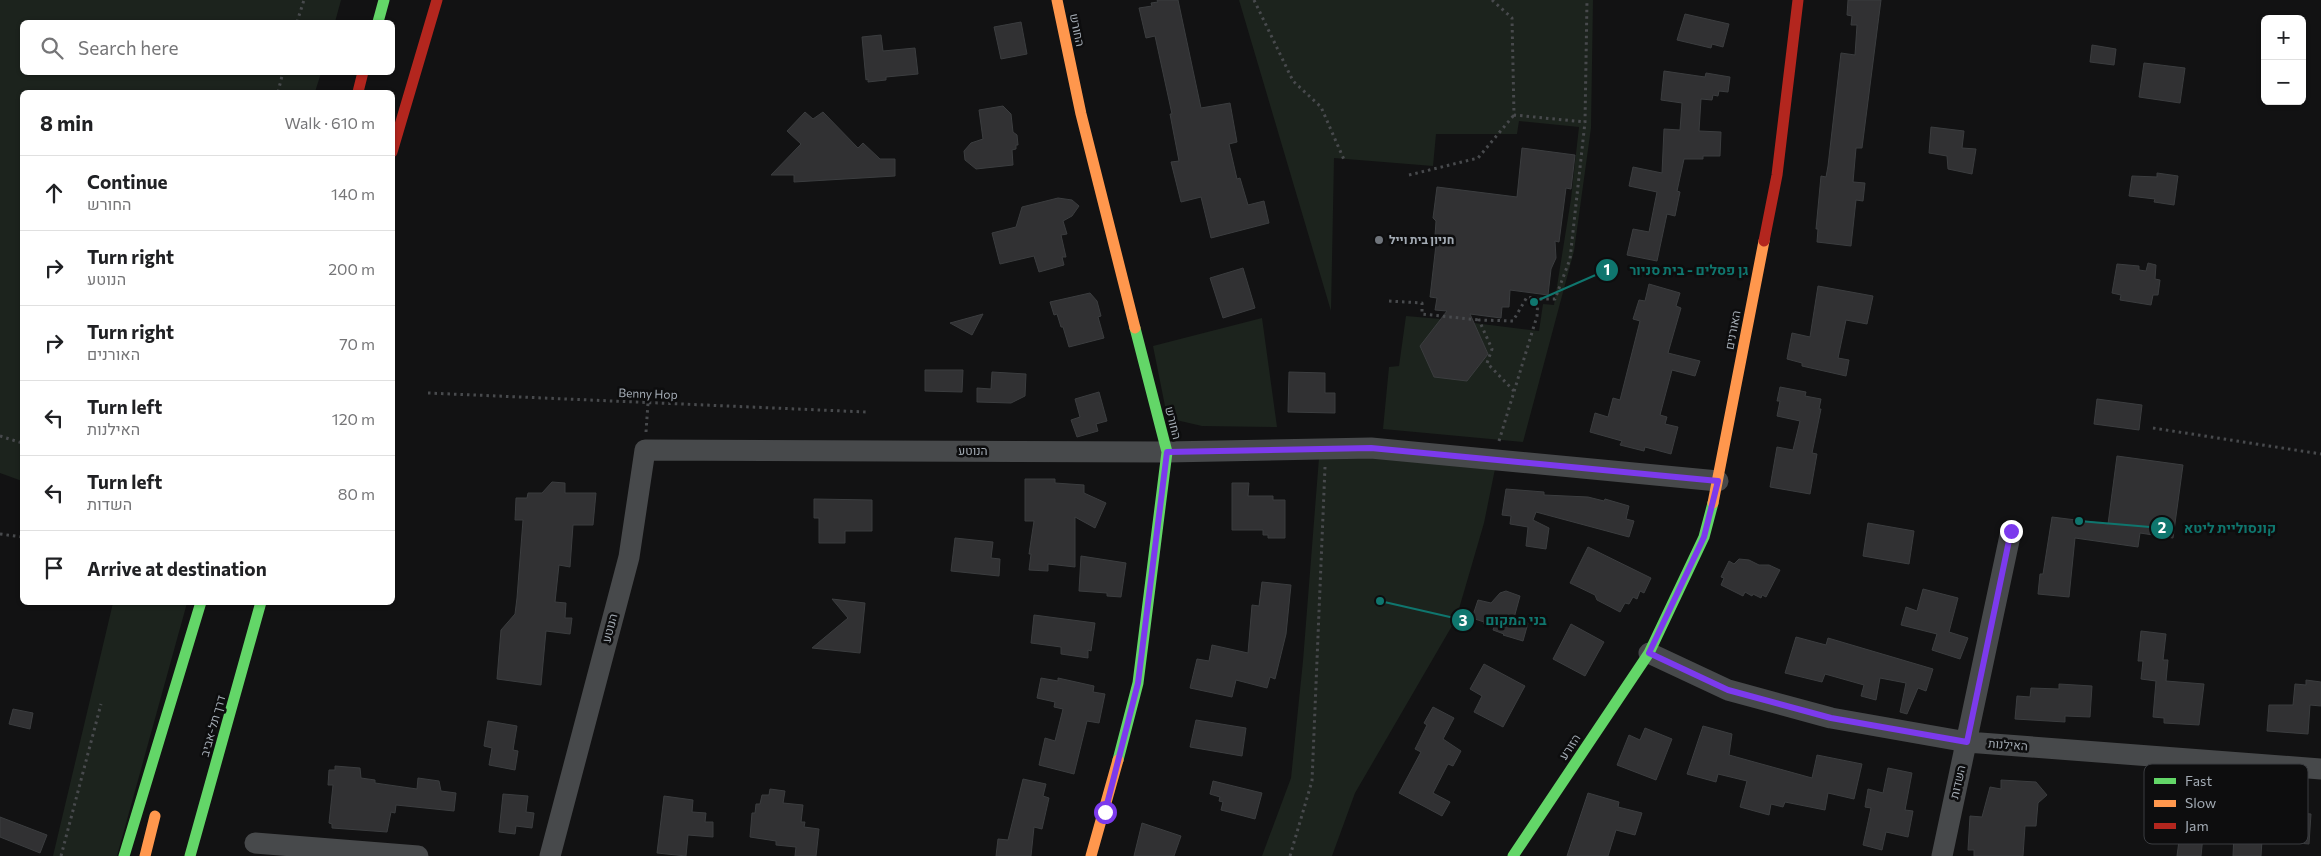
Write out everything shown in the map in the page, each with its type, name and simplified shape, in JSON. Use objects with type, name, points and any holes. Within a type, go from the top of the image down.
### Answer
[{"type":"main road","points":[[379,20],[384,0]]},
{"type":"main road","points":[[395,142],[437,0]]},
{"type":"main road","name":"החורש","points":[[1057,0],[1081,114],[1167,452],[1138,683],[1105,812],[1090,856]]},
{"type":"main road","name":"האורנים","points":[[1649,653],[1704,537],[1718,481],[1776,175],[1798,0]]},
{"type":"main road","points":[[358,90],[362,75]]},
{"type":"main road","points":[[124,856],[200,605]]},
{"type":"main road","name":"דרך תל-אביב","points":[[190,856],[260,605]]},
{"type":"main road","name":"הזורע","points":[[1513,856],[1649,653]]},
{"type":"main road","points":[[145,856],[157,809]]},
{"type":"street","name":"הנוטע","points":[[550,856],[630,557],[645,450],[1167,452],[1371,448],[1718,481]]},
{"type":"street","name":"השדות","points":[[1942,856],[2011,531]]},
{"type":"street","name":"האילנות","points":[[1649,653],[1728,690],[1831,718],[1967,742],[2255,764]]},
{"type":"street","name":"האילנות","points":[[2308,768],[2321,769]]},
{"type":"street","points":[[255,843],[418,856]]},
{"type":"path","points":[[298,20],[304,0]]},
{"type":"path","points":[[1254,0],[1293,81],[1320,107],[1345,162]]},
{"type":"path","points":[[1409,175],[1478,158],[1514,115],[1512,18],[1492,0]]},
{"type":"path","points":[[1389,301],[1422,303],[1422,314],[1479,320],[1513,321],[1527,297],[1554,299],[1570,259],[1585,122],[1587,0]]},
{"type":"path","points":[[278,90],[282,75]]},
{"type":"path","points":[[1514,115],[1585,122]]},
{"type":"path","points":[[1494,459],[1537,316],[1538,298]]},
{"type":"path","points":[[1479,320],[1492,349],[1487,363],[1514,391]]},
{"type":"path","name":"Benny Hop","points":[[428,394],[866,412]]},
{"type":"path","points":[[645,450],[648,403]]},
{"type":"path","points":[[2153,428],[2321,454]]},
{"type":"path","points":[[0,436],[20,441]]},
{"type":"path","points":[[1290,856],[1312,781],[1326,449]]},
{"type":"path","points":[[0,534],[20,537]]},
{"type":"path","points":[[61,856],[101,704]]},
{"type":"shaded area","points":[[0,0],[341,0],[336,20],[20,20],[20,75],[320,75],[316,90],[20,90],[20,480],[0,473]]},
{"type":"shaded area","points":[[1239,0],[1593,0],[1591,128],[1574,251],[1523,442],[1383,429],[1389,367],[1399,366],[1406,316],[1441,319],[1488,354],[1474,323],[1539,331],[1543,304],[1554,305],[1571,199],[1579,127],[1519,121],[1517,134],[1436,134],[1433,166],[1334,158],[1331,311]]},
{"type":"shaded area","points":[[1262,318],[1277,427],[1202,426],[1176,420],[1165,406],[1153,346]]},
{"type":"shaded area","points":[[1369,456],[1495,469],[1484,523],[1456,619],[1355,793],[1332,856],[1262,856],[1291,778],[1303,661],[1319,458]]},
{"type":"shaded area","points":[[113,605],[186,605],[117,856],[53,856]]},
{"type":"building","points":[[1157,0],[1178,0],[1201,108],[1230,103],[1237,142],[1229,144],[1237,179],[1240,178],[1248,205],[1264,201],[1269,223],[1211,238],[1201,197],[1181,202],[1171,162],[1179,161],[1170,114],[1172,114],[1155,36],[1146,38],[1139,8],[1152,6],[1151,3],[1158,2]]},
{"type":"building","points":[[1848,0],[1881,0],[1862,148],[1856,148],[1853,182],[1865,183],[1863,201],[1856,200],[1851,246],[1817,242],[1818,229],[1816,229],[1821,176],[1826,177],[1828,166],[1841,53],[1855,55],[1857,25],[1851,25],[1852,16],[1847,15]]},
{"type":"building","points":[[1685,14],[1729,24],[1723,47],[1712,44],[1711,48],[1677,40]]},
{"type":"building","points":[[1021,22],[1027,54],[1001,59],[994,27]]},
{"type":"building","points":[[881,35],[883,51],[915,48],[918,74],[886,77],[886,80],[868,82],[868,79],[866,80],[862,37]]},
{"type":"building","points":[[2092,45],[2116,49],[2114,65],[2090,62]]},
{"type":"building","points":[[2144,63],[2185,68],[2180,103],[2139,97]]},
{"type":"building","points":[[1664,71],[1705,77],[1706,73],[1730,77],[1728,92],[1719,91],[1718,96],[1713,95],[1712,100],[1701,99],[1699,131],[1721,132],[1720,156],[1703,156],[1703,159],[1684,159],[1677,191],[1680,192],[1675,216],[1667,214],[1657,261],[1627,255],[1633,229],[1649,232],[1657,192],[1629,186],[1633,167],[1662,173],[1664,129],[1680,130],[1682,103],[1661,100]]},
{"type":"building","points":[[1003,106],[1011,114],[1013,132],[1017,135],[1018,145],[1016,145],[1016,149],[1012,150],[1013,165],[976,169],[965,160],[964,151],[971,143],[983,139],[979,110]]},
{"type":"building","points":[[805,112],[813,119],[823,112],[858,148],[863,143],[880,159],[895,159],[895,176],[794,182],[794,175],[771,175],[801,144],[787,131]]},
{"type":"building","points":[[1931,127],[1964,131],[1962,148],[1976,149],[1972,174],[1948,169],[1947,156],[1929,153]]},
{"type":"building","points":[[1522,148],[1575,155],[1571,189],[1566,188],[1559,242],[1555,241],[1556,258],[1551,269],[1548,295],[1510,290],[1509,307],[1502,307],[1501,318],[1470,314],[1488,354],[1467,381],[1434,377],[1420,346],[1447,311],[1435,310],[1437,298],[1430,297],[1437,236],[1435,236],[1436,221],[1433,218],[1437,187],[1517,197]]},
{"type":"building","points":[[2157,173],[2178,176],[2174,205],[2154,202],[2155,199],[2129,196],[2132,176],[2157,177]]},
{"type":"building","points":[[1058,198],[1072,200],[1079,206],[1072,216],[1063,221],[1067,234],[1061,235],[1066,257],[1062,257],[1064,265],[1039,272],[1034,256],[1000,264],[992,233],[1016,227],[1022,207]]},
{"type":"building","points":[[2148,263],[2156,265],[2155,279],[2160,280],[2158,295],[2153,295],[2151,305],[2120,300],[2121,295],[2112,293],[2117,264],[2139,266],[2139,270],[2146,271]]},
{"type":"building","points":[[1243,268],[1255,308],[1223,318],[1210,278]]},
{"type":"building","points":[[1649,284],[1680,293],[1676,306],[1681,308],[1668,353],[1700,361],[1695,376],[1672,370],[1660,415],[1667,417],[1665,424],[1678,427],[1671,454],[1645,447],[1644,451],[1620,445],[1622,441],[1590,432],[1595,413],[1608,417],[1613,398],[1620,400],[1640,321],[1633,319],[1639,300],[1645,301]]},
{"type":"building","points":[[1818,286],[1873,296],[1867,324],[1846,320],[1838,358],[1849,360],[1846,376],[1802,366],[1802,363],[1787,359],[1792,333],[1810,337]]},
{"type":"building","points":[[1090,293],[1097,301],[1101,316],[1098,317],[1104,338],[1069,347],[1063,327],[1061,327],[1057,314],[1054,315],[1050,302]]},
{"type":"building","points":[[983,314],[972,335],[950,323]]},
{"type":"building","points":[[925,370],[963,370],[962,392],[925,391]]},
{"type":"building","points":[[992,372],[1026,374],[1025,396],[1011,403],[977,402],[977,388],[991,389]]},
{"type":"building","points":[[1289,372],[1325,373],[1325,393],[1335,393],[1335,413],[1288,412]]},
{"type":"building","points":[[1780,387],[1806,392],[1805,396],[1821,399],[1819,409],[1821,409],[1812,453],[1817,454],[1810,494],[1770,487],[1777,447],[1793,450],[1800,421],[1777,416],[1780,401],[1777,401]]},
{"type":"building","points":[[1099,392],[1107,421],[1096,424],[1098,431],[1077,437],[1071,420],[1080,417],[1075,399]]},
{"type":"building","points":[[2097,399],[2142,405],[2139,430],[2094,424]]},
{"type":"building","points":[[2117,456],[2183,465],[2173,538],[2140,533],[2138,547],[2075,538],[2069,597],[2038,594],[2040,574],[2043,574],[2052,517],[2108,524]]},
{"type":"building","points":[[1025,479],[1055,479],[1055,483],[1084,485],[1084,493],[1106,503],[1095,528],[1075,517],[1075,567],[1048,564],[1048,571],[1029,570],[1031,554],[1029,554],[1034,521],[1025,521]]},
{"type":"building","points":[[552,482],[565,483],[565,493],[596,493],[593,525],[573,525],[570,567],[559,565],[555,602],[566,603],[565,618],[572,618],[570,634],[546,631],[541,685],[497,679],[501,630],[515,614],[517,598],[523,520],[515,520],[516,498],[527,498],[528,493],[542,493]]},
{"type":"building","points":[[1232,483],[1249,483],[1248,496],[1273,496],[1273,500],[1285,500],[1285,538],[1268,538],[1268,535],[1263,535],[1263,530],[1232,530]]},
{"type":"building","points":[[1506,489],[1544,492],[1544,495],[1588,497],[1604,501],[1605,499],[1629,506],[1626,519],[1634,521],[1629,537],[1536,512],[1533,520],[1549,528],[1546,549],[1526,546],[1528,527],[1510,524],[1511,516],[1502,515]]},
{"type":"building","points":[[814,499],[872,500],[872,531],[845,531],[845,543],[819,543],[819,518],[814,518]]},
{"type":"building","points":[[1868,523],[1914,531],[1909,564],[1863,556]]},
{"type":"building","points":[[955,538],[993,542],[991,558],[1000,559],[999,576],[951,571]]},
{"type":"building","points":[[1588,547],[1651,578],[1644,593],[1640,591],[1637,599],[1633,597],[1629,604],[1625,603],[1620,612],[1597,600],[1595,595],[1570,583]]},
{"type":"building","points":[[1081,556],[1126,563],[1121,597],[1107,596],[1107,593],[1079,591]]},
{"type":"building","points":[[1739,559],[1749,560],[1759,565],[1769,565],[1780,570],[1766,597],[1762,595],[1761,598],[1753,594],[1752,596],[1745,592],[1743,596],[1721,585],[1724,578],[1721,577],[1729,561],[1734,564]]},
{"type":"building","points":[[1262,582],[1291,585],[1286,634],[1275,679],[1270,677],[1267,688],[1236,680],[1232,697],[1190,688],[1197,659],[1209,661],[1212,645],[1248,653],[1252,605],[1259,606]]},
{"type":"building","points":[[1923,589],[1958,598],[1949,632],[1968,638],[1960,659],[1932,650],[1937,634],[1901,625],[1906,607],[1917,611]]},
{"type":"building","points":[[1506,591],[1520,596],[1514,618],[1528,623],[1523,641],[1503,635],[1493,630],[1494,627],[1472,618],[1478,600],[1491,603],[1500,593]]},
{"type":"building","points":[[832,599],[865,603],[860,653],[812,648],[848,618]]},
{"type":"building","points":[[1034,615],[1095,623],[1091,651],[1088,650],[1088,658],[1061,654],[1061,647],[1031,643]]},
{"type":"building","points":[[1571,624],[1604,642],[1585,676],[1553,659]]},
{"type":"building","points":[[2141,631],[2166,634],[2163,660],[2168,660],[2166,681],[2204,684],[2199,725],[2164,723],[2164,718],[2153,717],[2156,681],[2141,679],[2143,661],[2138,661]]},
{"type":"building","points":[[1796,637],[1826,645],[1828,638],[1933,669],[1926,691],[1918,688],[1907,714],[1900,712],[1906,683],[1880,678],[1876,700],[1861,696],[1864,685],[1825,674],[1822,682],[1785,673]]},
{"type":"building","points":[[1484,664],[1525,686],[1503,727],[1474,712],[1482,696],[1470,689]]},
{"type":"building","points":[[1041,678],[1058,681],[1058,678],[1094,686],[1093,692],[1105,694],[1099,723],[1087,721],[1074,774],[1039,765],[1045,738],[1055,741],[1063,709],[1054,707],[1055,702],[1037,698]]},
{"type":"building","points":[[2306,680],[2321,682],[2321,706],[2310,705],[2308,734],[2267,731],[2269,705],[2293,705],[2295,684],[2306,685]]},
{"type":"building","points":[[2059,684],[2092,686],[2090,717],[2065,716],[2065,722],[2015,719],[2017,696],[2030,697],[2031,688],[2059,689]]},
{"type":"building","points":[[1433,707],[1454,718],[1443,739],[1461,751],[1453,766],[1448,764],[1433,793],[1450,802],[1442,816],[1399,793],[1421,752],[1415,749],[1427,725],[1424,723]]},
{"type":"building","points":[[13,709],[33,713],[30,729],[9,724]]},
{"type":"building","points":[[1196,720],[1246,728],[1242,756],[1190,747]]},
{"type":"building","points":[[488,721],[517,726],[513,750],[518,751],[515,770],[489,765],[492,748],[484,746]]},
{"type":"building","points":[[1703,726],[1732,734],[1729,755],[1812,778],[1817,755],[1862,764],[1854,799],[1828,793],[1825,810],[1785,802],[1783,807],[1771,804],[1769,815],[1740,807],[1747,781],[1718,774],[1716,782],[1687,774]]},
{"type":"building","points":[[1645,728],[1672,739],[1656,780],[1617,765],[1629,735],[1640,740]]},
{"type":"building","points":[[335,766],[360,768],[361,778],[375,780],[375,783],[417,789],[418,778],[439,781],[441,791],[456,793],[454,811],[396,805],[395,813],[391,812],[387,832],[332,828],[332,824],[329,823],[333,785],[328,785],[329,770],[335,770]]},
{"type":"building","points":[[1888,768],[1912,773],[1905,810],[1913,811],[1908,837],[1886,832],[1882,850],[1863,845],[1871,808],[1865,807],[1868,789],[1883,793]]},
{"type":"building","points":[[1023,779],[1046,784],[1043,796],[1049,798],[1042,829],[1034,827],[1031,856],[996,856],[998,839],[1008,840]]},
{"type":"building","points":[[2001,780],[2036,782],[2047,795],[2038,803],[2036,826],[2025,826],[2023,856],[1974,856],[1974,850],[1968,850],[1970,816],[1982,817],[1990,787],[2001,789]]},
{"type":"building","points":[[1213,781],[1262,793],[1255,819],[1221,810],[1223,802],[1219,801],[1220,797],[1210,794]]},
{"type":"building","points":[[770,789],[785,791],[783,803],[803,805],[801,822],[805,822],[804,827],[819,829],[816,856],[795,856],[796,847],[776,845],[776,841],[750,837],[752,813],[755,813],[756,804],[760,804],[762,795],[769,795]]},
{"type":"building","points":[[1588,793],[1619,802],[1618,807],[1642,813],[1635,835],[1616,830],[1608,856],[1567,856]]},
{"type":"building","points":[[503,794],[528,796],[526,812],[534,813],[532,828],[516,826],[515,834],[499,832]]},
{"type":"building","points":[[664,796],[693,800],[692,812],[706,813],[705,822],[713,822],[713,837],[688,835],[686,856],[657,853]]},
{"type":"building","points":[[2308,814],[2311,814],[2308,844]]},
{"type":"building","points":[[0,817],[47,835],[40,853],[0,837]]},
{"type":"building","points":[[1142,823],[1181,836],[1174,856],[1134,856]]},
{"type":"building","points":[[2179,844],[2202,844],[2201,856],[2177,856]]},
{"type":"building","points":[[2234,844],[2262,844],[2261,856],[2233,856]]},
{"type":"traffic: fast","points":[[379,20],[384,0]]},
{"type":"traffic: fast","points":[[1118,760],[1138,683],[1167,452],[1135,328]]},
{"type":"traffic: fast","points":[[1513,856],[1649,653],[1704,537],[1713,503]]},
{"type":"traffic: fast","points":[[124,856],[200,605]]},
{"type":"traffic: fast","points":[[190,856],[260,605]]},
{"type":"traffic: slow","points":[[1057,0],[1081,114],[1135,328]]},
{"type":"traffic: slow","points":[[1713,503],[1764,241]]},
{"type":"traffic: slow","points":[[1091,856],[1118,760]]},
{"type":"traffic: slow","points":[[145,856],[155,816]]},
{"type":"traffic: jam","points":[[395,142],[437,0]]},
{"type":"traffic: jam","points":[[1764,241],[1777,175],[1798,0]]},
{"type":"traffic: jam","points":[[358,90],[362,75]]},
{"type":"place","name":"חניון בית וייל","points":[[1379,240]]},
{"type":"place","name":"גן פסלים - בית סניור","points":[[1534,302]]},
{"type":"place","name":"קונסוליית ליטא","points":[[2079,521]]},
{"type":"place","name":"בני המקום","points":[[1380,601]]},
{"type":"route","points":[[1105,812],[1138,683],[1167,452],[1371,448],[1718,481],[1704,537],[1649,653],[1728,690],[1831,718],[1967,742],[2011,531]]}]
